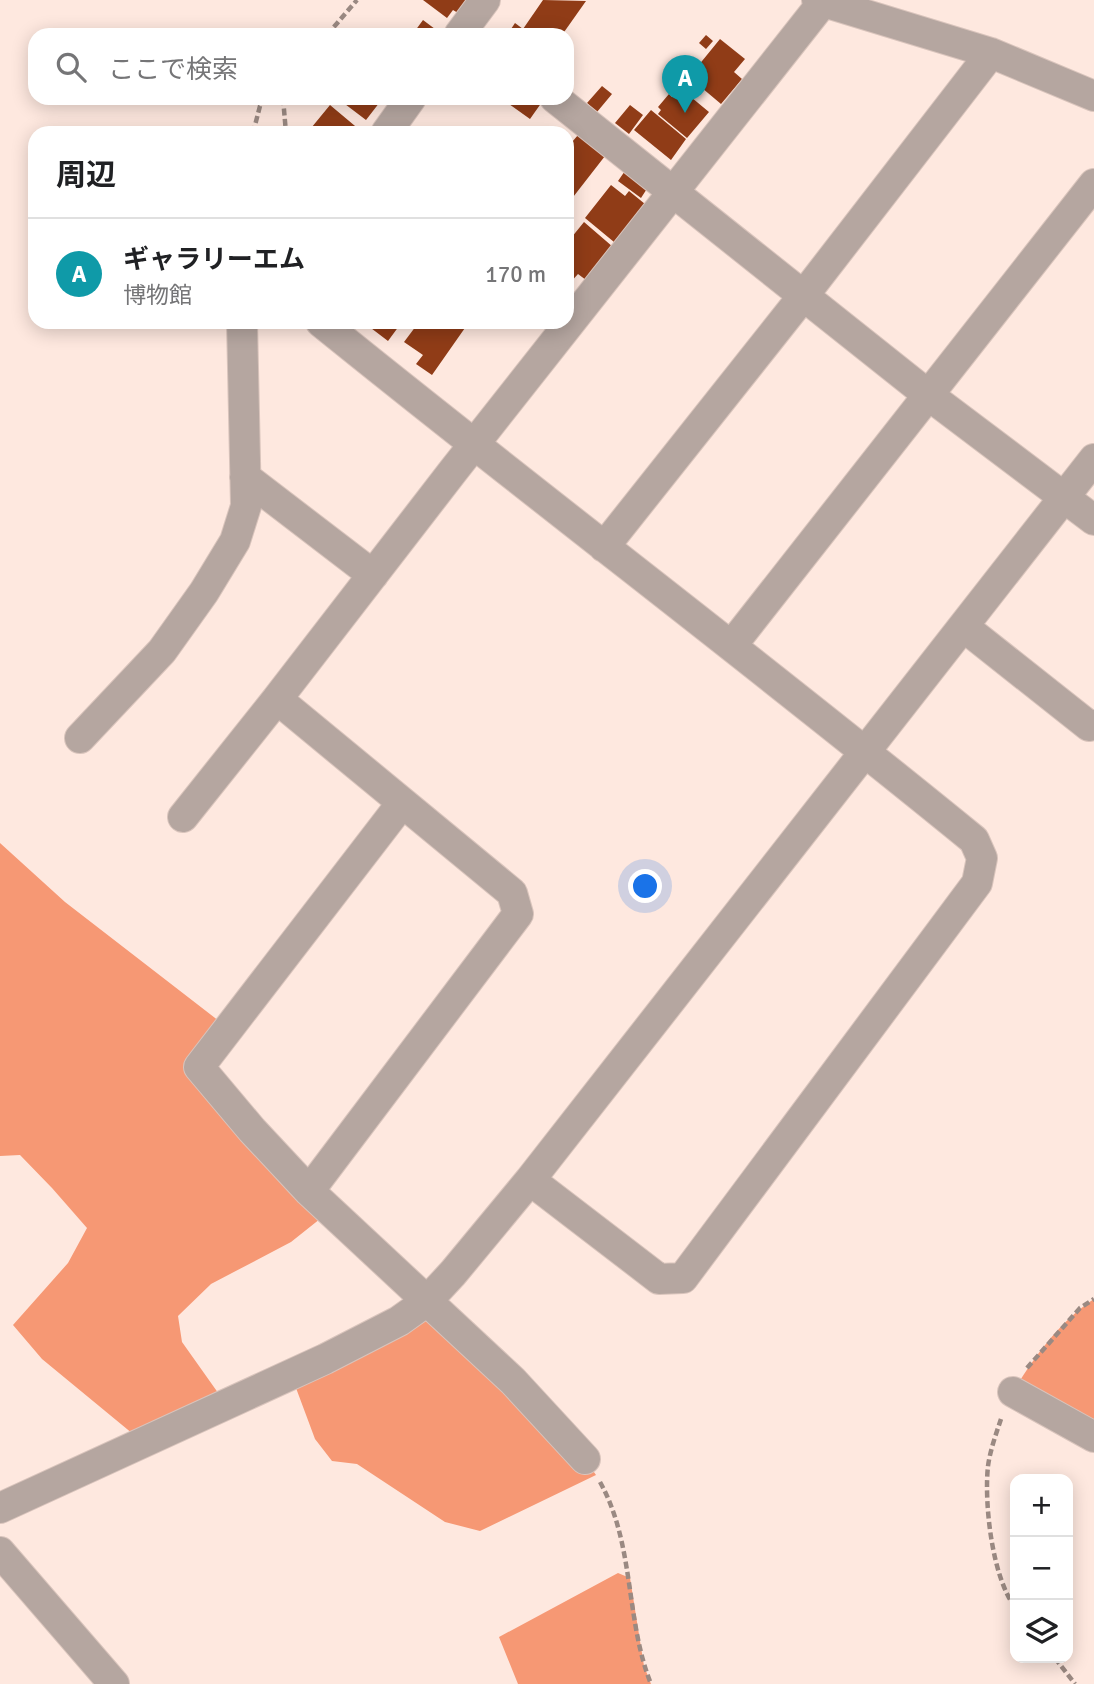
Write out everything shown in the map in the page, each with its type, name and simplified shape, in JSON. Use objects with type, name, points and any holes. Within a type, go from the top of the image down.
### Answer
[{"type":"street","points":[[468,28],[485,0]]},
{"type":"street","points":[[574,311],[674,191],[820,1],[991,53],[1094,96]]},
{"type":"street","points":[[604,547],[991,53]]},
{"type":"street","points":[[391,126],[406,105]]},
{"type":"street","points":[[564,105],[928,394],[1094,520]]},
{"type":"street","points":[[732,645],[1094,184]]},
{"type":"street","points":[[80,738],[162,651],[235,541],[246,506],[242,329]]},
{"type":"street","points":[[330,329],[474,446],[866,751],[974,840],[982,858],[977,883],[683,1278],[659,1279],[530,1180]]},
{"type":"street","points":[[183,817],[474,446],[560,329]]},
{"type":"street","points":[[0,1508],[325,1359],[399,1321],[427,1301],[530,1180],[1094,459]]},
{"type":"street","points":[[245,477],[373,575]]},
{"type":"street","points":[[964,627],[1089,726],[1094,724]]},
{"type":"street","points":[[277,699],[512,893],[518,914],[309,1191]]},
{"type":"street","points":[[402,803],[199,1067],[252,1130],[309,1191],[513,1381],[585,1459]]},
{"type":"street","points":[[1013,1392],[1094,1437]]},
{"type":"street","points":[[0,1552],[114,1684]]},
{"type":"path","points":[[333,28],[357,0]]},
{"type":"path","points":[[255,126],[261,105]]},
{"type":"path","points":[[284,105],[285,126]]},
{"type":"path","points":[[1011,1600],[998,1574],[986,1495],[988,1463],[1013,1392],[1030,1364],[1080,1308],[1094,1299]]},
{"type":"path","points":[[585,1459],[605,1491],[617,1520],[630,1577],[644,1666],[651,1684]]},
{"type":"path","points":[[1059,1663],[1075,1684]]},
{"type":"shaded area","points":[[0,843],[65,902],[228,1028],[199,1067],[330,1211],[291,1242],[211,1284],[178,1316],[182,1342],[221,1397],[133,1434],[42,1359],[13,1325],[68,1263],[87,1228],[20,1155],[0,1156]]},
{"type":"shaded area","points":[[1094,1299],[1094,1437],[1013,1392],[1049,1341],[1070,1318]]},
{"type":"shaded area","points":[[428,1311],[585,1459],[596,1475],[480,1531],[445,1522],[357,1464],[332,1461],[315,1439],[296,1388]]},
{"type":"shaded area","points":[[618,1573],[630,1578],[644,1666],[651,1684],[518,1684],[499,1637]]},
{"type":"building","points":[[423,0],[474,0],[458,13],[453,10],[447,18]]},
{"type":"building","points":[[543,0],[586,1],[567,28],[524,28]]},
{"type":"building","points":[[423,20],[434,28],[417,28]]},
{"type":"building","points":[[706,35],[713,41],[706,49],[699,43]]},
{"type":"building","points":[[720,39],[745,59],[734,72],[742,79],[721,104],[689,77]]},
{"type":"building","points":[[602,86],[612,94],[597,112],[587,103]]},
{"type":"building","points":[[680,88],[709,112],[687,138],[658,114],[661,110],[658,107],[669,94],[672,97]]},
{"type":"building","points":[[330,105],[355,126],[313,126]]},
{"type":"building","points":[[346,105],[378,105],[366,120]]},
{"type":"building","points":[[510,105],[540,105],[530,119]]},
{"type":"building","points":[[630,105],[643,115],[629,134],[615,123]]},
{"type":"building","points":[[651,110],[686,139],[671,160],[634,130]]},
{"type":"building","points":[[578,135],[605,156],[574,196],[574,140]]},
{"type":"building","points":[[627,168],[650,184],[641,198],[618,181]]},
{"type":"building","points":[[611,185],[625,196],[629,191],[645,204],[614,242],[585,218]]},
{"type":"building","points":[[584,222],[613,247],[586,280],[578,274],[574,278],[574,234]]},
{"type":"building","points":[[372,329],[397,329],[388,341]]},
{"type":"building","points":[[414,329],[464,329],[432,375],[416,364],[423,355],[404,342]]},
{"type":"place","name":"ギャラリーエム","points":[[685,113]]}]
